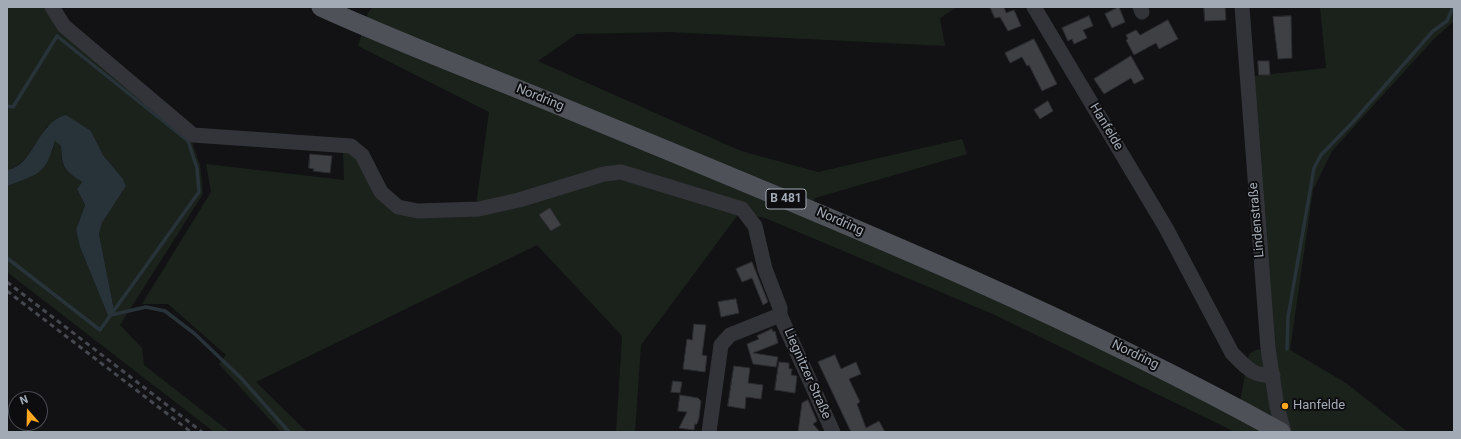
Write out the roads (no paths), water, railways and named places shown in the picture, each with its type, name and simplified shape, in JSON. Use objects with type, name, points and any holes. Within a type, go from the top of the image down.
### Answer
[{"type":"main road","name":"Nordring","points":[[321,7],[809,208],[1022,301],[1136,355],[1282,432]]},
{"type":"street","name":"Liegnitzer Straße","points":[[52,7],[64,26],[193,135],[351,146],[362,154],[381,192],[398,207],[418,210],[479,209],[519,200],[604,174],[621,172],[742,209],[755,226],[765,269],[780,308],[780,316],[833,432]]},
{"type":"street","name":"Hanfelde","points":[[1034,7],[1166,228],[1232,353],[1247,368],[1261,376],[1273,375]]},
{"type":"street","name":"Lindenstraße","points":[[1242,7],[1268,348],[1282,432]]},
{"type":"street","points":[[709,432],[721,345],[730,336],[780,316]]},
{"type":"waterway","points":[[1287,349],[1288,317],[1314,168],[1321,155],[1353,122],[1433,31],[1447,21],[1453,7]]},
{"type":"waterway","points":[[7,106],[13,107],[57,36],[188,141],[197,168],[199,192],[100,330],[7,258]]},
{"type":"waterway","points":[[111,315],[146,307],[165,311],[195,334],[241,378],[289,432]]},
{"type":"railway","points":[[7,282],[202,432]]},
{"type":"railway","points":[[7,291],[191,432]]},
{"type":"place","name":"Hanfelde","points":[[1285,406]]}]
